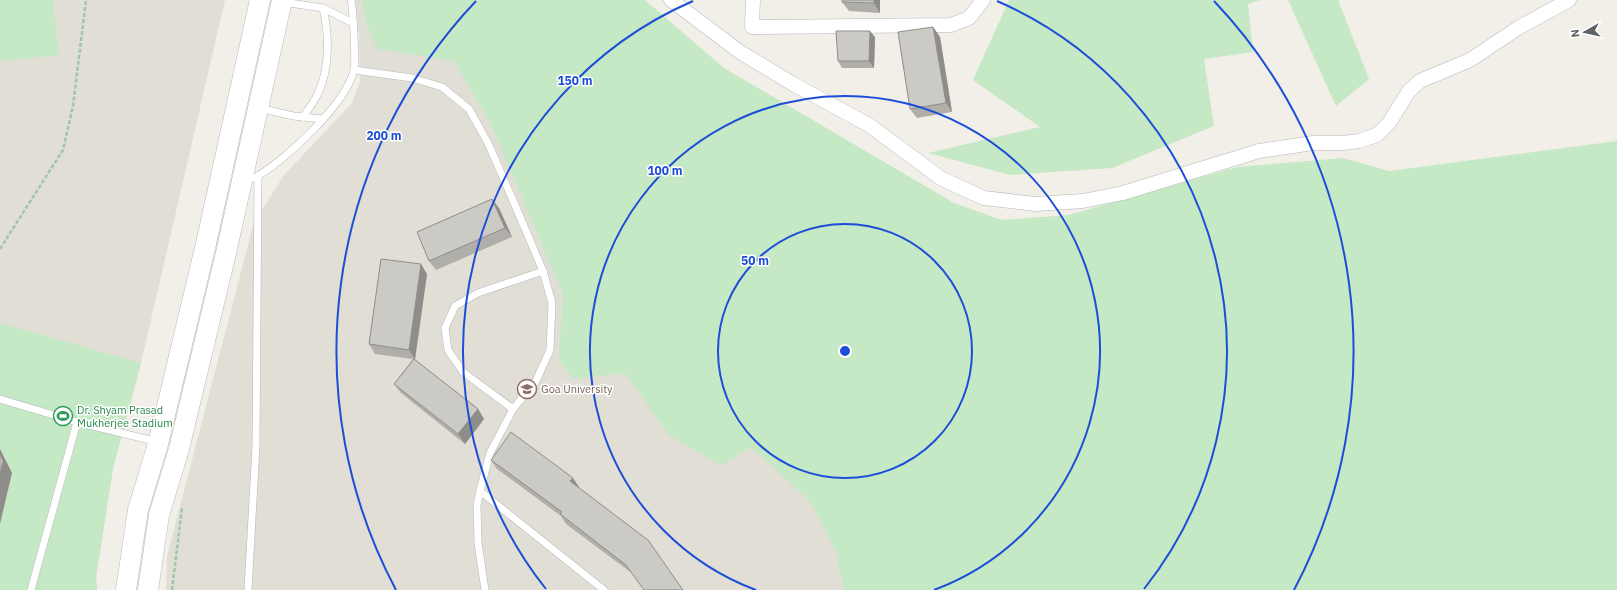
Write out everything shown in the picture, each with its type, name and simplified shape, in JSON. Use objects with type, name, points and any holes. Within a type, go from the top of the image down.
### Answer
[{"type":"main road","points":[[126,590],[138,510],[163,422],[210,224],[260,0]]},
{"type":"main road","points":[[148,590],[159,515],[184,428],[250,181],[259,108],[279,1]]},
{"type":"main road","points":[[163,422],[184,428]]},
{"type":"street","points":[[671,0],[740,52],[793,84],[870,125],[942,179],[984,198],[1036,204],[1083,201],[1123,193],[1259,150],[1313,143],[1343,143],[1359,141],[1377,135],[1389,123],[1409,90],[1420,81],[1470,60],[1518,28],[1569,0]]},
{"type":"street","points":[[753,0],[752,27],[951,25],[969,18],[983,0]]},
{"type":"lane","points":[[248,590],[256,446],[250,181],[286,154],[323,119],[342,96],[354,70],[351,0]]},
{"type":"lane","points":[[279,1],[323,8],[352,23]]},
{"type":"lane","points":[[303,117],[319,91],[324,75],[327,50],[327,26],[323,8]]},
{"type":"lane","points":[[354,70],[412,78],[442,86],[469,109],[488,143],[543,271],[552,303],[550,350],[536,381],[513,409],[490,453],[480,491],[477,505],[478,543],[485,590]]},
{"type":"lane","points":[[259,108],[303,117],[323,119]]},
{"type":"lane","points":[[513,409],[462,372],[448,350],[445,328],[455,306],[478,293],[543,271]]},
{"type":"lane","points":[[0,399],[77,422],[158,442]]},
{"type":"lane","points":[[31,590],[77,422]]},
{"type":"lane","points":[[480,491],[604,590]]},
{"type":"path","points":[[0,249],[63,150],[73,106],[86,0]]},
{"type":"shaded area","points":[[0,0],[225,0],[141,363],[113,468],[96,577],[97,590],[0,590]]},
{"type":"shaded area","name":"Goa University","points":[[355,0],[628,0],[930,590],[166,590],[167,556],[254,222],[284,175],[352,103],[360,82],[359,35]]},
{"type":"green space","points":[[0,0],[53,0],[59,55],[0,61]]},
{"type":"green space","points":[[362,0],[645,0],[724,68],[954,203],[1002,220],[1069,215],[1237,167],[1343,158],[1389,171],[1617,141],[1617,590],[844,590],[836,551],[810,501],[751,447],[721,466],[669,435],[625,373],[574,379],[559,361],[563,294],[489,120],[454,61],[377,49],[366,22]]},
{"type":"green space","points":[[1009,0],[1260,0],[1248,4],[1253,52],[1204,59],[1214,126],[1112,168],[1010,175],[928,153],[1040,127],[973,80]]},
{"type":"green space","points":[[1288,0],[1338,0],[1369,79],[1336,106]]},
{"type":"green space","name":"Dr. Shyam Prasad Mukherjee Stadium","points":[[0,323],[141,363],[113,468],[96,577],[97,590],[0,590]]},
{"type":"building","points":[[842,0],[874,0],[874,3],[842,2]]},
{"type":"building","points":[[933,27],[946,103],[910,109],[898,32]]},
{"type":"building","points":[[836,31],[870,31],[869,61],[838,61]]},
{"type":"building","points":[[492,199],[505,228],[429,261],[417,232]]},
{"type":"building","points":[[381,259],[421,264],[409,350],[369,344]]},
{"type":"building","points":[[414,359],[478,409],[458,434],[394,384]]},
{"type":"building","points":[[511,432],[573,478],[570,481],[648,540],[683,590],[644,590],[626,565],[560,514],[562,512],[491,460]]},
{"type":"building","points":[[0,454],[3,461],[0,475]]},
{"type":"place","name":"Goa University","points":[[527,389]]},
{"type":"place","name":"Dr. Shyam Prasad Mukherjee Stadium","points":[[63,416]]}]
